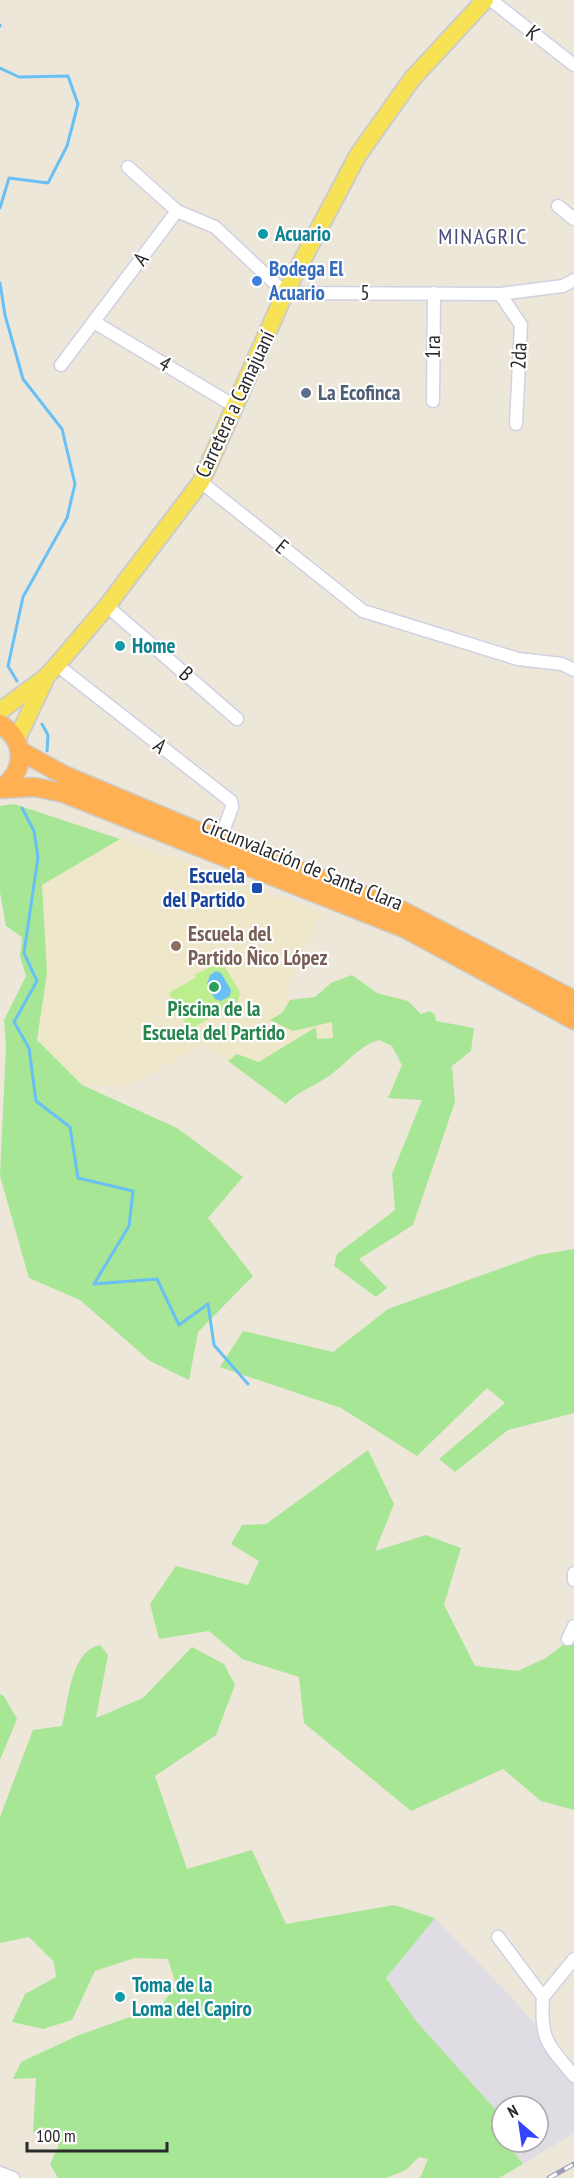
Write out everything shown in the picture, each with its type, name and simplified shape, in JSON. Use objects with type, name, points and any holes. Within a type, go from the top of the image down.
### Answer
[{"type":"highway","name":"Circunvalación de Santa Clara","points":[[0,724],[19,745],[64,775],[220,840],[401,910],[574,1000]]},
{"type":"highway","points":[[0,789],[17,773],[19,745]]},
{"type":"highway","name":"Circunvalación de Santa Clara","points":[[0,789],[34,787],[63,793],[405,929],[574,1020]]},
{"type":"main road","name":"Carretera a Camajuaní","points":[[0,711],[45,678],[57,665],[107,606],[201,482],[285,293],[357,155],[412,79],[485,0]]},
{"type":"main road","name":"Carretera a Camajuaní","points":[[19,745],[45,678]]},
{"type":"street","name":"K","points":[[491,0],[574,65]]},
{"type":"street","points":[[128,167],[177,211],[215,227],[285,293]]},
{"type":"street","points":[[558,206],[574,219]]},
{"type":"street","name":"A","points":[[61,365],[177,211]]},
{"type":"street","name":"5","points":[[285,293],[500,294],[568,288],[574,279]]},
{"type":"street","name":"1ra","points":[[433,401],[434,293]]},
{"type":"street","name":"2da","points":[[500,294],[521,325],[516,424]]},
{"type":"street","name":"4","points":[[94,322],[236,407]]},
{"type":"street","name":"E","points":[[201,482],[363,611],[518,659],[562,664],[574,670]]},
{"type":"street","name":"B","points":[[107,606],[237,719]]},
{"type":"street","name":"A","points":[[57,665],[231,801],[232,807],[220,840]]},
{"type":"street","points":[[574,1573],[574,1580]]},
{"type":"street","points":[[568,1639],[574,1626]]},
{"type":"street","points":[[498,1936],[543,1997]]},
{"type":"street","points":[[574,1959],[543,1997],[542,2019],[545,2040],[574,2076]]},
{"type":"street","points":[[0,2173],[13,2178]]},
{"type":"shaded area","name":"Escuela del Partido Ñico López","points":[[120,839],[325,913],[318,920],[284,994],[315,1024],[332,1022],[333,1038],[317,1040],[332,1074],[297,1092],[286,1104],[205,1045],[122,1087],[82,1085],[37,1040],[47,973],[42,885]]},
{"type":"shaded area","points":[[435,1918],[511,1997],[574,2068],[574,2133],[550,2148],[550,2094],[490,2094],[490,2104],[416,2021],[386,1977]]},
{"type":"shaded area","points":[[515,2154],[539,2154],[523,2164]]},
{"type":"green space","points":[[14,804],[120,839],[42,885],[47,973],[37,1040],[82,1085],[177,1128],[243,1177],[208,1218],[253,1276],[198,1332],[189,1380],[150,1361],[80,1300],[29,1278],[0,1176],[6,1047],[4,1020],[26,976],[20,956],[22,937],[6,926],[0,892],[0,806]]},
{"type":"green space","name":"Piscina de la Escuela del Partido","points":[[222,962],[240,992],[238,1002],[189,1030],[169,993],[196,977],[195,974]]},
{"type":"green space","points":[[352,975],[377,993],[408,1001],[421,1014],[430,1011],[435,1015],[436,1021],[474,1028],[471,1051],[452,1066],[455,1102],[413,1225],[359,1259],[387,1288],[376,1297],[334,1266],[337,1254],[395,1210],[392,1174],[422,1100],[388,1098],[402,1065],[392,1046],[379,1040],[366,1046],[333,1073],[286,1104],[228,1061],[237,1054],[259,1062],[316,1027],[317,1039],[333,1038],[332,1022],[293,1031],[270,1020],[282,1013],[290,1000],[315,997],[331,983]]},
{"type":"green space","points":[[574,1249],[574,1413],[508,1430],[455,1472],[439,1459],[505,1403],[487,1388],[417,1456],[341,1408],[220,1367],[243,1331],[333,1352],[388,1309],[538,1255]]},
{"type":"green space","points":[[368,1450],[394,1504],[375,1551],[426,1535],[461,1548],[444,1605],[475,1666],[518,1671],[546,1658],[574,1636],[574,1810],[541,1801],[503,1769],[411,1811],[304,1723],[299,1677],[242,1659],[209,1631],[159,1639],[150,1604],[176,1566],[248,1585],[259,1561],[231,1544],[242,1525],[266,1524]]},
{"type":"green space","points":[[100,1645],[108,1655],[96,1718],[143,1698],[192,1647],[224,1664],[235,1685],[216,1735],[155,1776],[187,1869],[252,1850],[286,1924],[394,1905],[435,1918],[386,1978],[416,2021],[490,2104],[490,2154],[515,2154],[523,2164],[499,2178],[420,2178],[428,2159],[419,2157],[406,2170],[386,2178],[58,2178],[50,2164],[59,2145],[33,2133],[36,2078],[13,2079],[21,2062],[79,2035],[161,2006],[176,1985],[168,1959],[135,1958],[95,1971],[72,2020],[43,2029],[12,2022],[25,1994],[56,1977],[54,1962],[29,1937],[0,1943],[0,1817],[33,1730],[62,1726],[72,1678],[82,1657],[90,1649]]},
{"type":"green space","points":[[0,1694],[4,1696],[17,1719],[0,1760]]},
{"type":"water","points":[[216,971],[221,973],[231,990],[230,996],[221,1001],[215,999],[207,984],[210,975]]},
{"type":"waterway","points":[[0,68],[19,77],[68,76],[78,104],[67,146],[48,183],[9,178],[0,208]]},
{"type":"waterway","points":[[0,283],[5,315],[23,379],[62,429],[75,484],[67,518],[23,597],[8,666],[17,681]]},
{"type":"waterway","points":[[42,724],[48,735],[47,751]]},
{"type":"waterway","points":[[22,808],[34,831],[38,857],[24,953],[37,981],[14,1022],[29,1048],[36,1101],[70,1127],[78,1178],[133,1191],[129,1226],[94,1284],[157,1279],[179,1325],[208,1304],[214,1345],[248,1384]]},
{"type":"railway","points":[[549,2178],[574,2164]]},
{"type":"place","name":"Acuario","points":[[263,234]]},
{"type":"place","name":"Bodega El Acuario","points":[[257,281]]},
{"type":"place","name":"La Ecofinca","points":[[306,393]]},
{"type":"place","name":"Home","points":[[120,646]]},
{"type":"place","name":"Escuela del Partido","points":[[257,888]]},
{"type":"place","name":"Escuela del Partido Ñico López","points":[[176,946]]},
{"type":"place","name":"Piscina de la Escuela del Partido","points":[[214,987]]},
{"type":"place","name":"Toma de la Loma del Capiro","points":[[120,1997]]},
{"type":"district","name":"MINAGRIC","points":[[483,236]]}]
